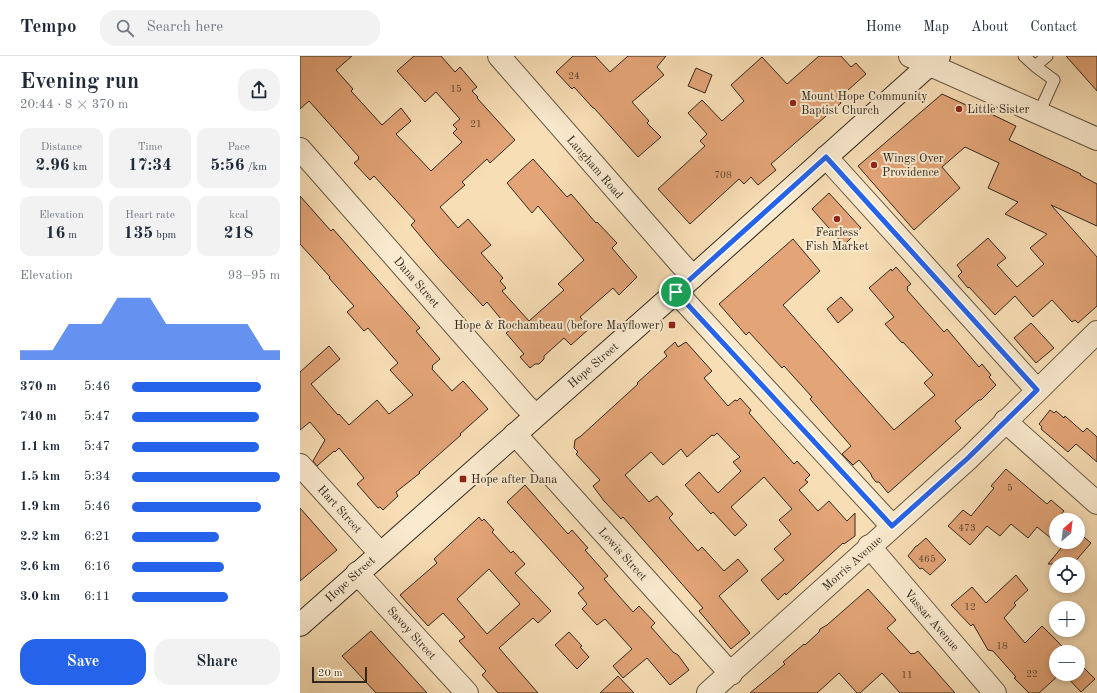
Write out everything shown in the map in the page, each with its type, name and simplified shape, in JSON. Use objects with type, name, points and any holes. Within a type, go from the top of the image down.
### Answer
[{"type":"street","name":"Langham Road","points":[[499,56],[693,276]]},
{"type":"street","name":"Hope Street","points":[[300,624],[676,292],[826,157],[926,59]]},
{"type":"street","points":[[926,59],[1097,139]]},
{"type":"street","name":"Dana Street","points":[[300,149],[535,415]]},
{"type":"street","points":[[826,157],[1037,390]]},
{"type":"street","points":[[676,292],[892,526]]},
{"type":"street","name":"Morris Avenue","points":[[721,686],[869,546],[968,458],[1097,332]]},
{"type":"street","points":[[1005,421],[1097,503]]},
{"type":"street","name":"Lewis Street","points":[[515,434],[721,686]]},
{"type":"street","name":"Hart Street","points":[[300,465],[380,553]]},
{"type":"street","name":"Vassar Avenue","points":[[869,546],[995,693]]},
{"type":"street","name":"Savoy Street","points":[[357,573],[466,693]]},
{"type":"lane","points":[[1024,56],[1054,80],[1039,113]]},
{"type":"lane","points":[[1035,66],[1047,56]]},
{"type":"building","points":[[300,56],[352,56],[336,70],[353,89],[351,91],[382,125],[401,108],[411,121],[396,134],[431,171],[462,142],[453,133],[457,129],[453,125],[460,119],[436,92],[425,102],[397,71],[414,56],[441,56],[455,72],[460,67],[477,87],[472,91],[478,97],[477,98],[515,140],[490,163],[487,159],[462,182],[465,185],[440,207],[458,228],[468,219],[491,245],[481,253],[503,278],[500,281],[506,288],[502,291],[529,321],[564,290],[558,284],[584,260],[538,206],[532,213],[507,183],[533,159],[567,197],[571,194],[596,223],[597,222],[617,243],[612,248],[637,277],[619,295],[613,288],[580,317],[590,328],[571,345],[564,338],[544,356],[544,359],[539,364],[535,364],[530,368],[520,357],[524,354],[506,333],[510,330],[487,302],[483,306],[437,256],[411,225],[415,221],[374,176],[370,180],[354,163],[359,159],[359,157],[309,101],[300,109]]},
{"type":"building","points":[[573,56],[595,56],[610,72],[628,56],[666,56],[657,67],[664,75],[632,102],[649,121],[647,123],[661,137],[638,157],[574,87],[572,89],[556,72]]},
{"type":"building","points":[[819,56],[841,56],[851,67],[856,63],[866,74],[838,99],[841,103],[771,164],[776,170],[758,185],[751,177],[744,184],[739,179],[690,224],[658,189],[705,146],[700,141],[707,134],[688,113],[702,100],[722,121],[744,101],[731,85],[762,57],[787,84]]},
{"type":"building","points":[[1066,56],[1097,56],[1097,91]]},
{"type":"building","points":[[696,68],[712,75],[705,93],[688,86]]},
{"type":"building","points":[[942,94],[988,115],[989,113],[1016,126],[1009,140],[1081,174],[1080,175],[1097,184],[1097,226],[1051,205],[1097,257],[1097,306],[1078,323],[1075,320],[1072,322],[1052,300],[1033,317],[1015,296],[995,315],[958,276],[962,272],[957,265],[988,238],[1006,258],[997,265],[1017,287],[1044,264],[1030,248],[1047,234],[1005,214],[1018,202],[988,188],[999,163],[965,147],[942,167],[960,188],[914,230],[858,166]]},
{"type":"building","name":"Fearless Fish Market","points":[[829,193],[861,228],[844,245],[812,209]]},
{"type":"building","points":[[300,196],[331,231],[333,229],[420,328],[416,331],[440,359],[432,366],[432,369],[452,391],[463,381],[488,409],[419,472],[420,473],[396,492],[398,496],[383,510],[380,507],[378,508],[357,484],[364,478],[339,448],[317,466],[313,461],[325,440],[310,422],[300,430],[300,372],[329,346],[340,359],[311,384],[338,415],[339,414],[349,425],[377,400],[389,414],[413,395],[390,370],[398,363],[368,328],[364,331],[347,312],[354,306],[300,244]]},
{"type":"building","points":[[793,239],[820,271],[783,305],[894,430],[935,395],[924,383],[933,375],[885,324],[894,317],[869,288],[891,269],[892,271],[896,267],[911,284],[907,287],[907,290],[944,332],[947,329],[979,367],[982,364],[991,375],[989,377],[996,385],[981,400],[979,400],[955,421],[961,428],[888,493],[879,482],[876,482],[859,460],[853,465],[842,454],[851,446],[810,399],[812,397],[784,366],[782,368],[749,332],[746,335],[719,304]]},
{"type":"building","points":[[841,297],[853,310],[838,323],[827,309]]},
{"type":"building","points":[[1031,323],[1054,348],[1036,363],[1014,338]]},
{"type":"building","points":[[675,342],[678,347],[686,342],[712,371],[704,378],[728,406],[740,398],[751,410],[749,413],[794,464],[797,461],[810,475],[805,480],[808,482],[799,490],[818,511],[829,501],[847,521],[855,513],[855,536],[844,544],[843,543],[786,595],[785,593],[778,600],[761,580],[784,560],[774,549],[791,534],[779,520],[792,509],[764,477],[731,507],[747,525],[735,536],[713,512],[711,514],[685,485],[699,472],[718,493],[741,471],[733,462],[740,457],[717,433],[714,436],[712,435],[687,457],[681,449],[663,465],[651,452],[625,475],[649,502],[657,496],[673,514],[669,518],[698,551],[702,547],[724,571],[738,559],[748,571],[719,596],[750,633],[731,649],[699,611],[703,608],[623,517],[621,519],[604,501],[593,486],[600,480],[576,454],[578,452],[574,448],[575,440],[667,356],[664,352]]},
{"type":"building","points":[[1050,410],[1054,413],[1056,411],[1064,418],[1065,416],[1083,432],[1087,428],[1097,437],[1097,462],[1076,444],[1068,452],[1041,429],[1042,427],[1039,424]]},
{"type":"building","points":[[1006,469],[1047,504],[1051,500],[1064,511],[1062,513],[1049,513],[1049,537],[1037,527],[1028,538],[1011,524],[1000,536],[987,526],[970,545],[948,526],[963,510],[971,516],[994,488],[991,486]]},
{"type":"building","points":[[525,485],[568,534],[572,530],[588,548],[585,550],[608,576],[604,579],[633,612],[639,606],[655,623],[651,627],[673,652],[678,655],[689,670],[670,685],[647,658],[623,678],[613,666],[632,649],[605,619],[597,625],[582,609],[587,604],[578,593],[584,588],[507,502]]},
{"type":"building","points":[[300,508],[337,550],[300,581]]},
{"type":"building","points":[[479,517],[482,521],[484,519],[494,530],[492,532],[511,553],[513,551],[525,564],[515,573],[551,611],[538,623],[533,618],[499,648],[538,693],[498,693],[482,675],[486,671],[459,641],[465,637],[443,613],[428,626],[400,595],[437,563],[434,559]],"holes":[[[489,569],[520,604],[487,634],[457,599]]]},
{"type":"building","points":[[926,538],[946,560],[930,575],[922,568],[920,569],[908,556],[916,546]]},
{"type":"building","points":[[1085,538],[1091,543],[1079,557],[1054,557],[1060,549],[1085,549]]},
{"type":"building","points":[[1016,575],[1028,590],[1014,603],[1016,605],[1004,618],[1025,643],[1042,626],[1049,633],[1049,637],[1053,637],[1061,645],[1049,645],[1049,681],[1052,681],[1039,693],[1029,693],[1014,678],[1016,677],[993,651],[988,650],[973,624],[971,626],[951,605],[972,587],[986,603]]},
{"type":"building","points":[[868,589],[896,620],[887,628],[911,654],[918,651],[955,693],[900,693],[882,673],[860,693],[857,693],[839,673],[817,693],[750,693],[785,664],[783,662],[804,644],[805,645],[819,632],[820,629],[827,625]]},
{"type":"building","points":[[371,631],[427,693],[376,693],[342,656]]},
{"type":"building","points":[[569,632],[582,646],[580,647],[589,657],[577,669],[555,645]]},
{"type":"building","points":[[1085,669],[1095,679],[1081,692],[1071,681],[1085,681]]},
{"type":"building","points":[[618,676],[634,693],[600,693]]},
{"type":"place","name":"Mount Hope Community Baptist Church","points":[[793,103]]},
{"type":"place","name":"Little Sister","points":[[959,109]]},
{"type":"place","name":"Wings Over Providence","points":[[874,165]]},
{"type":"place","name":"Fearless Fish Market","points":[[837,219]]},
{"type":"place","name":"Hope & Rochambeau (before Mayflower)","points":[[672,325]]},
{"type":"place","name":"Hope after Dana","points":[[463,479]]},
{"type":"route","points":[[826,157],[1037,390],[968,458],[892,526],[676,292],[826,157]]}]
